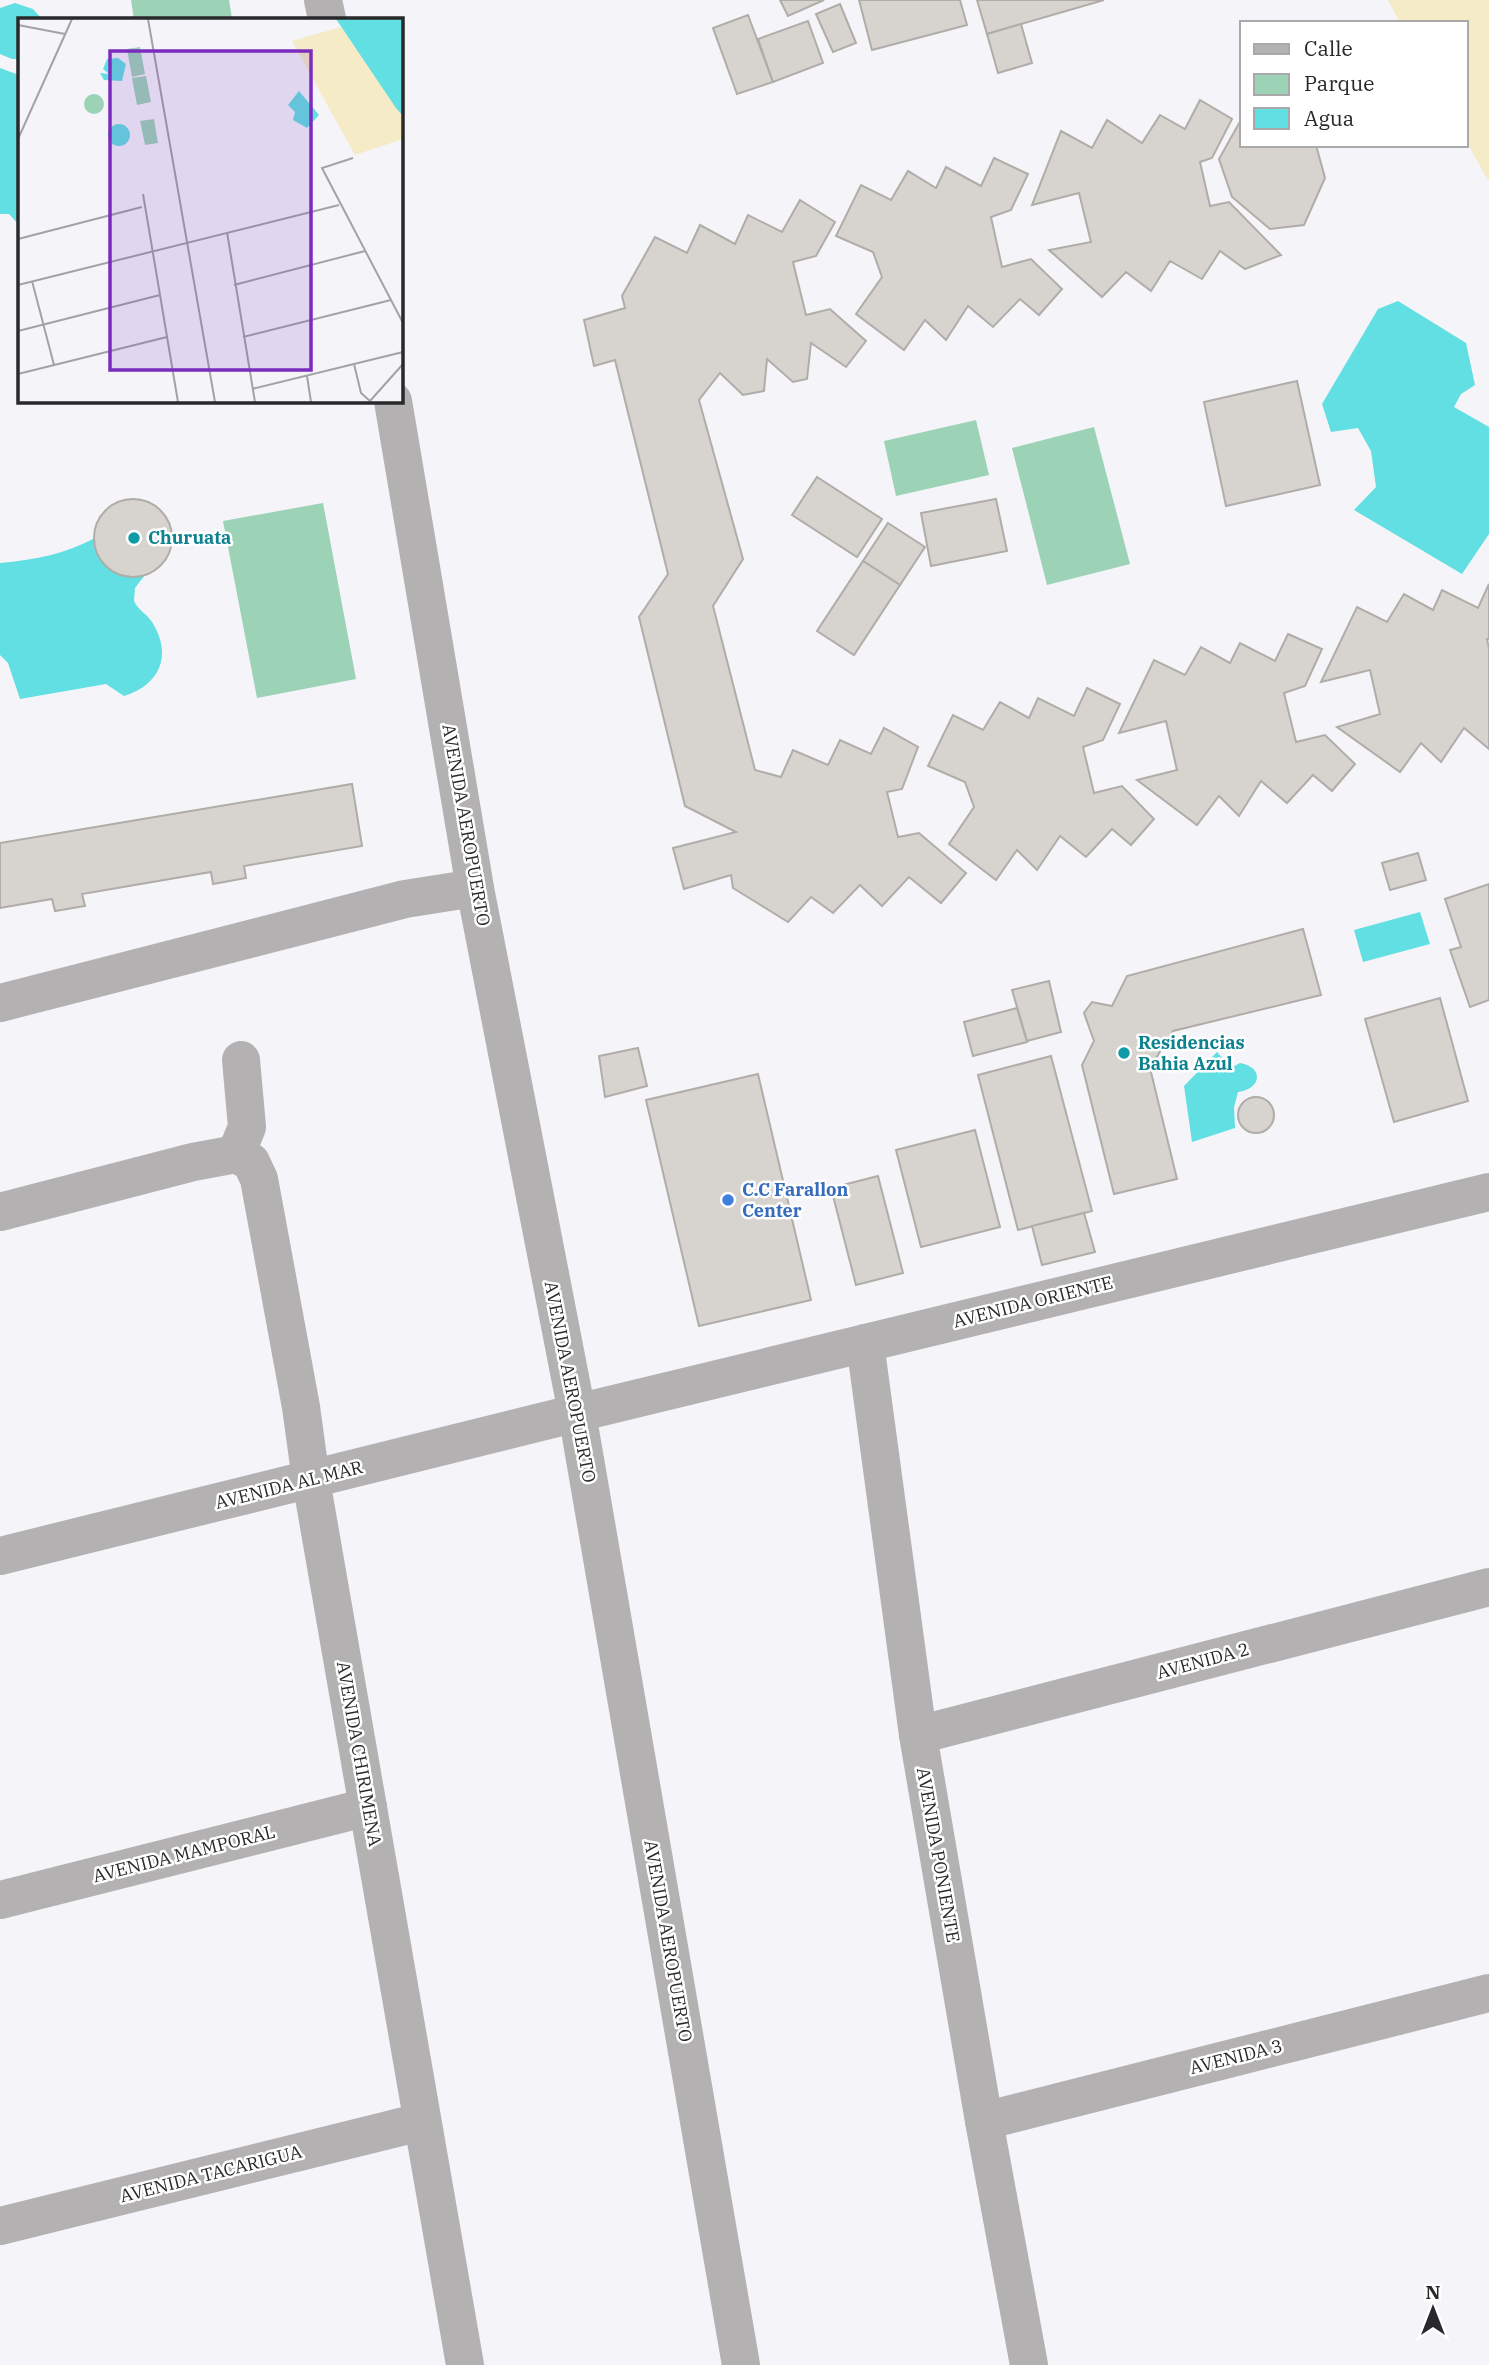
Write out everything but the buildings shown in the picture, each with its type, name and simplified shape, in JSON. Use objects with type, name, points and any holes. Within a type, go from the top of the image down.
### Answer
[{"type":"street","points":[[323,0],[327,18]]},
{"type":"street","name":"AVENIDA AEROPUERTO","points":[[393,402],[475,888],[577,1413],[741,2365]]},
{"type":"street","points":[[0,1003],[405,899],[475,888]]},
{"type":"street","points":[[0,1212],[193,1162],[236,1154],[247,1127],[241,1060]]},
{"type":"street","name":"AVENIDA CHIRIMENA","points":[[236,1154],[251,1162],[260,1179],[465,2365]]},
{"type":"street","name":"AVENIDA ORIENTE","points":[[577,1413],[1489,1192]]},
{"type":"street","name":"AVENIDA PONIENTE","points":[[865,1343],[918,1735],[1029,2365]]},
{"type":"street","name":"AVENIDA AL MAR","points":[[0,1556],[577,1413]]},
{"type":"street","name":"AVENIDA 2","points":[[918,1735],[1489,1587]]},
{"type":"street","name":"AVENIDA MAMPORAL","points":[[0,1900],[368,1807]]},
{"type":"street","name":"AVENIDA 3","points":[[984,2121],[1489,1993]]},
{"type":"street","name":"AVENIDA TACARIGUA","points":[[0,2226],[421,2122]]},
{"type":"green space","points":[[131,0],[229,0],[232,18],[134,18]]},
{"type":"green space","points":[[976,420],[989,475],[896,496],[884,441]]},
{"type":"green space","points":[[1094,427],[1130,564],[1047,585],[1012,448]]},
{"type":"green space","points":[[323,503],[356,679],[257,698],[223,521]]},
{"type":"sand","points":[[1388,0],[1489,0],[1489,182],[1468,145],[1468,21],[1399,21]]},
{"type":"water","points":[[15,3],[33,9],[41,18],[18,18],[18,59],[0,54],[0,8]]},
{"type":"water","points":[[0,68],[18,75],[18,224],[9,214],[0,214]]},
{"type":"water","points":[[1398,301],[1466,343],[1475,385],[1461,394],[1454,407],[1489,427],[1489,534],[1462,574],[1354,510],[1376,487],[1371,451],[1358,428],[1331,432],[1322,404],[1378,309]]},
{"type":"water","points":[[95,538],[100,558],[110,570],[125,575],[145,575],[135,588],[134,601],[150,619],[158,634],[162,646],[159,667],[147,684],[124,696],[106,684],[20,699],[8,663],[0,655],[0,563],[49,555]]},
{"type":"water","points":[[1420,912],[1430,944],[1363,962],[1354,930]]},
{"type":"water","points":[[1217,1052],[1231,1068],[1240,1063],[1248,1065],[1256,1073],[1256,1083],[1238,1092],[1234,1107],[1235,1128],[1192,1142],[1184,1086]]},
{"type":"place","name":"Churuata","points":[[134,538]]},
{"type":"place","name":"Residencias Bahia Azul","points":[[1124,1053]]},
{"type":"place","name":"C.C Farallon Center","points":[[728,1200]]}]
